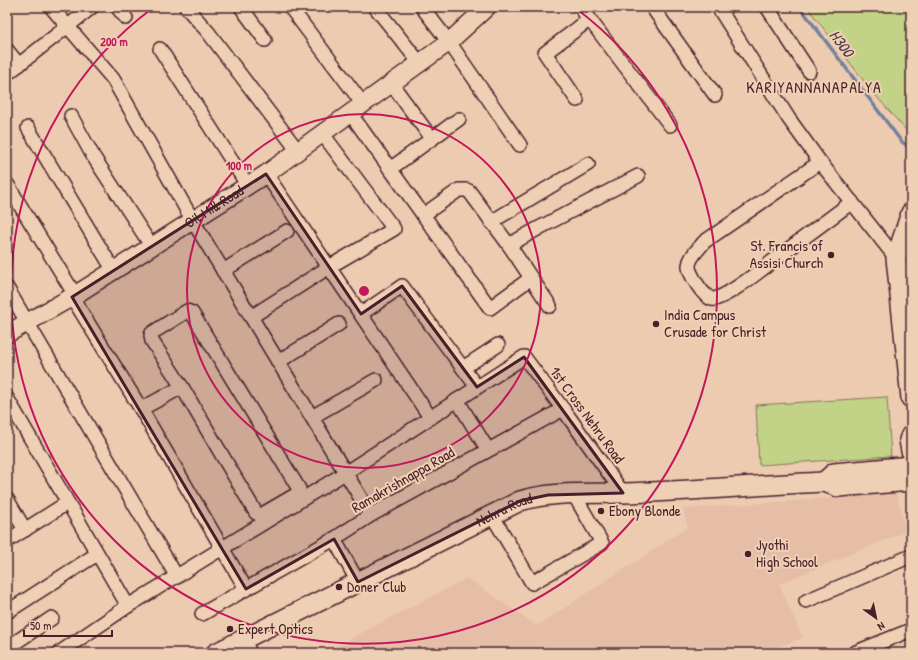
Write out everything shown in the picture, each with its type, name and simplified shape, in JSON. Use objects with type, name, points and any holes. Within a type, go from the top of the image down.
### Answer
[{"type":"main road","points":[[911,213],[896,258],[911,398]]},
{"type":"main road","points":[[911,435],[909,440],[911,451]]},
{"type":"main road","name":"Nehru Road","points":[[824,482],[834,473],[911,466]]},
{"type":"main road","name":"Nehru Road","points":[[216,653],[247,646],[358,582],[520,501],[536,496],[573,493],[623,493],[824,482],[838,487],[911,481]]},
{"type":"street","points":[[51,7],[113,79],[193,221],[371,516]]},
{"type":"street","points":[[7,74],[92,7]]},
{"type":"street","points":[[117,7],[126,18]]},
{"type":"street","points":[[186,7],[208,32],[298,151]]},
{"type":"street","points":[[241,7],[265,40]]},
{"type":"street","points":[[375,7],[419,62]]},
{"type":"street","points":[[422,7],[449,42],[520,145]]},
{"type":"street","points":[[580,7],[670,125]]},
{"type":"street","points":[[652,7],[715,95]]},
{"type":"street","points":[[718,7],[790,119],[820,162],[896,258]]},
{"type":"street","points":[[767,7],[809,70]]},
{"type":"street","points":[[293,8],[357,108],[390,169],[490,308],[531,278]]},
{"type":"street","name":"Oil Mill Road","points":[[7,334],[74,296],[266,174],[419,62],[449,42],[482,8]]},
{"type":"street","points":[[577,100],[545,53],[590,19]]},
{"type":"street","points":[[160,49],[248,186]]},
{"type":"street","points":[[7,50],[19,65]]},
{"type":"street","points":[[391,83],[432,139]]},
{"type":"street","points":[[71,116],[93,156],[152,247]]},
{"type":"street","points":[[390,169],[459,119]]},
{"type":"street","points":[[28,128],[114,271]]},
{"type":"street","points":[[251,317],[329,266],[394,229],[322,133]]},
{"type":"street","points":[[820,162],[704,242],[690,260],[689,267],[693,278],[701,290],[709,299],[713,300],[729,292],[749,279],[852,202]]},
{"type":"street","points":[[492,222],[588,164]]},
{"type":"street","points":[[266,174],[430,417]]},
{"type":"street","points":[[509,245],[638,176]]},
{"type":"street","points":[[7,184],[246,589]]},
{"type":"street","points":[[423,215],[459,190],[466,190],[509,245],[550,306]]},
{"type":"street","points":[[223,271],[287,231]]},
{"type":"street","points":[[59,653],[128,606],[345,473],[477,387],[402,286],[360,314]]},
{"type":"street","points":[[7,288],[177,577]]},
{"type":"street","points":[[187,311],[192,313],[291,475],[299,489],[297,494],[261,514],[258,514],[182,387],[152,341],[151,335],[187,311]]},
{"type":"street","points":[[278,362],[339,324]]},
{"type":"street","points":[[463,368],[498,345]]},
{"type":"street","name":"1st Cross Nehru Road","points":[[477,387],[524,357],[623,493]]},
{"type":"street","points":[[312,418],[376,380]]},
{"type":"street","points":[[141,409],[182,387]]},
{"type":"street","points":[[7,398],[128,606]]},
{"type":"street","points":[[457,400],[488,450]]},
{"type":"street","name":"Ramakrishnappa Road","points":[[202,614],[334,539],[371,516],[563,409]]},
{"type":"street","points":[[492,515],[532,583],[602,543],[573,493]]},
{"type":"street","points":[[7,499],[25,530]]},
{"type":"street","points":[[7,541],[67,503]]},
{"type":"street","points":[[334,539],[358,582]]},
{"type":"street","points":[[7,612],[97,554]]},
{"type":"street","points":[[806,601],[911,556]]},
{"type":"street","points":[[7,648],[52,618]]},
{"type":"street","points":[[854,653],[911,630]]},
{"type":"highlighted area","points":[[266,174],[361,314],[402,286],[477,387],[524,357],[623,493],[548,495],[520,501],[358,582],[334,539],[246,589],[72,297]]},
{"type":"shaded area","name":"Jyothi High School","points":[[896,493],[907,531],[779,584],[803,638],[759,653],[323,653],[467,578],[537,626],[688,527],[683,509]]},
{"type":"green space","points":[[807,7],[911,7],[911,136],[871,90]]},
{"type":"green space","points":[[887,397],[891,456],[759,465],[756,405]]},
{"type":"waterway","name":"H300","points":[[800,7],[901,141],[911,149]]},
{"type":"place","name":"St. Francis of Assisi Church","points":[[831,255]]},
{"type":"place","name":"India Campus Crusade for Christ","points":[[656,324]]},
{"type":"place","name":"Ebony Blonde","points":[[601,511]]},
{"type":"place","name":"Jyothi High School","points":[[748,554]]},
{"type":"place","name":"Doner Club","points":[[339,587]]},
{"type":"place","name":"Expert Optics","points":[[230,629]]},
{"type":"district","name":"KARIYANNANAPALYA","points":[[814,87]]}]
